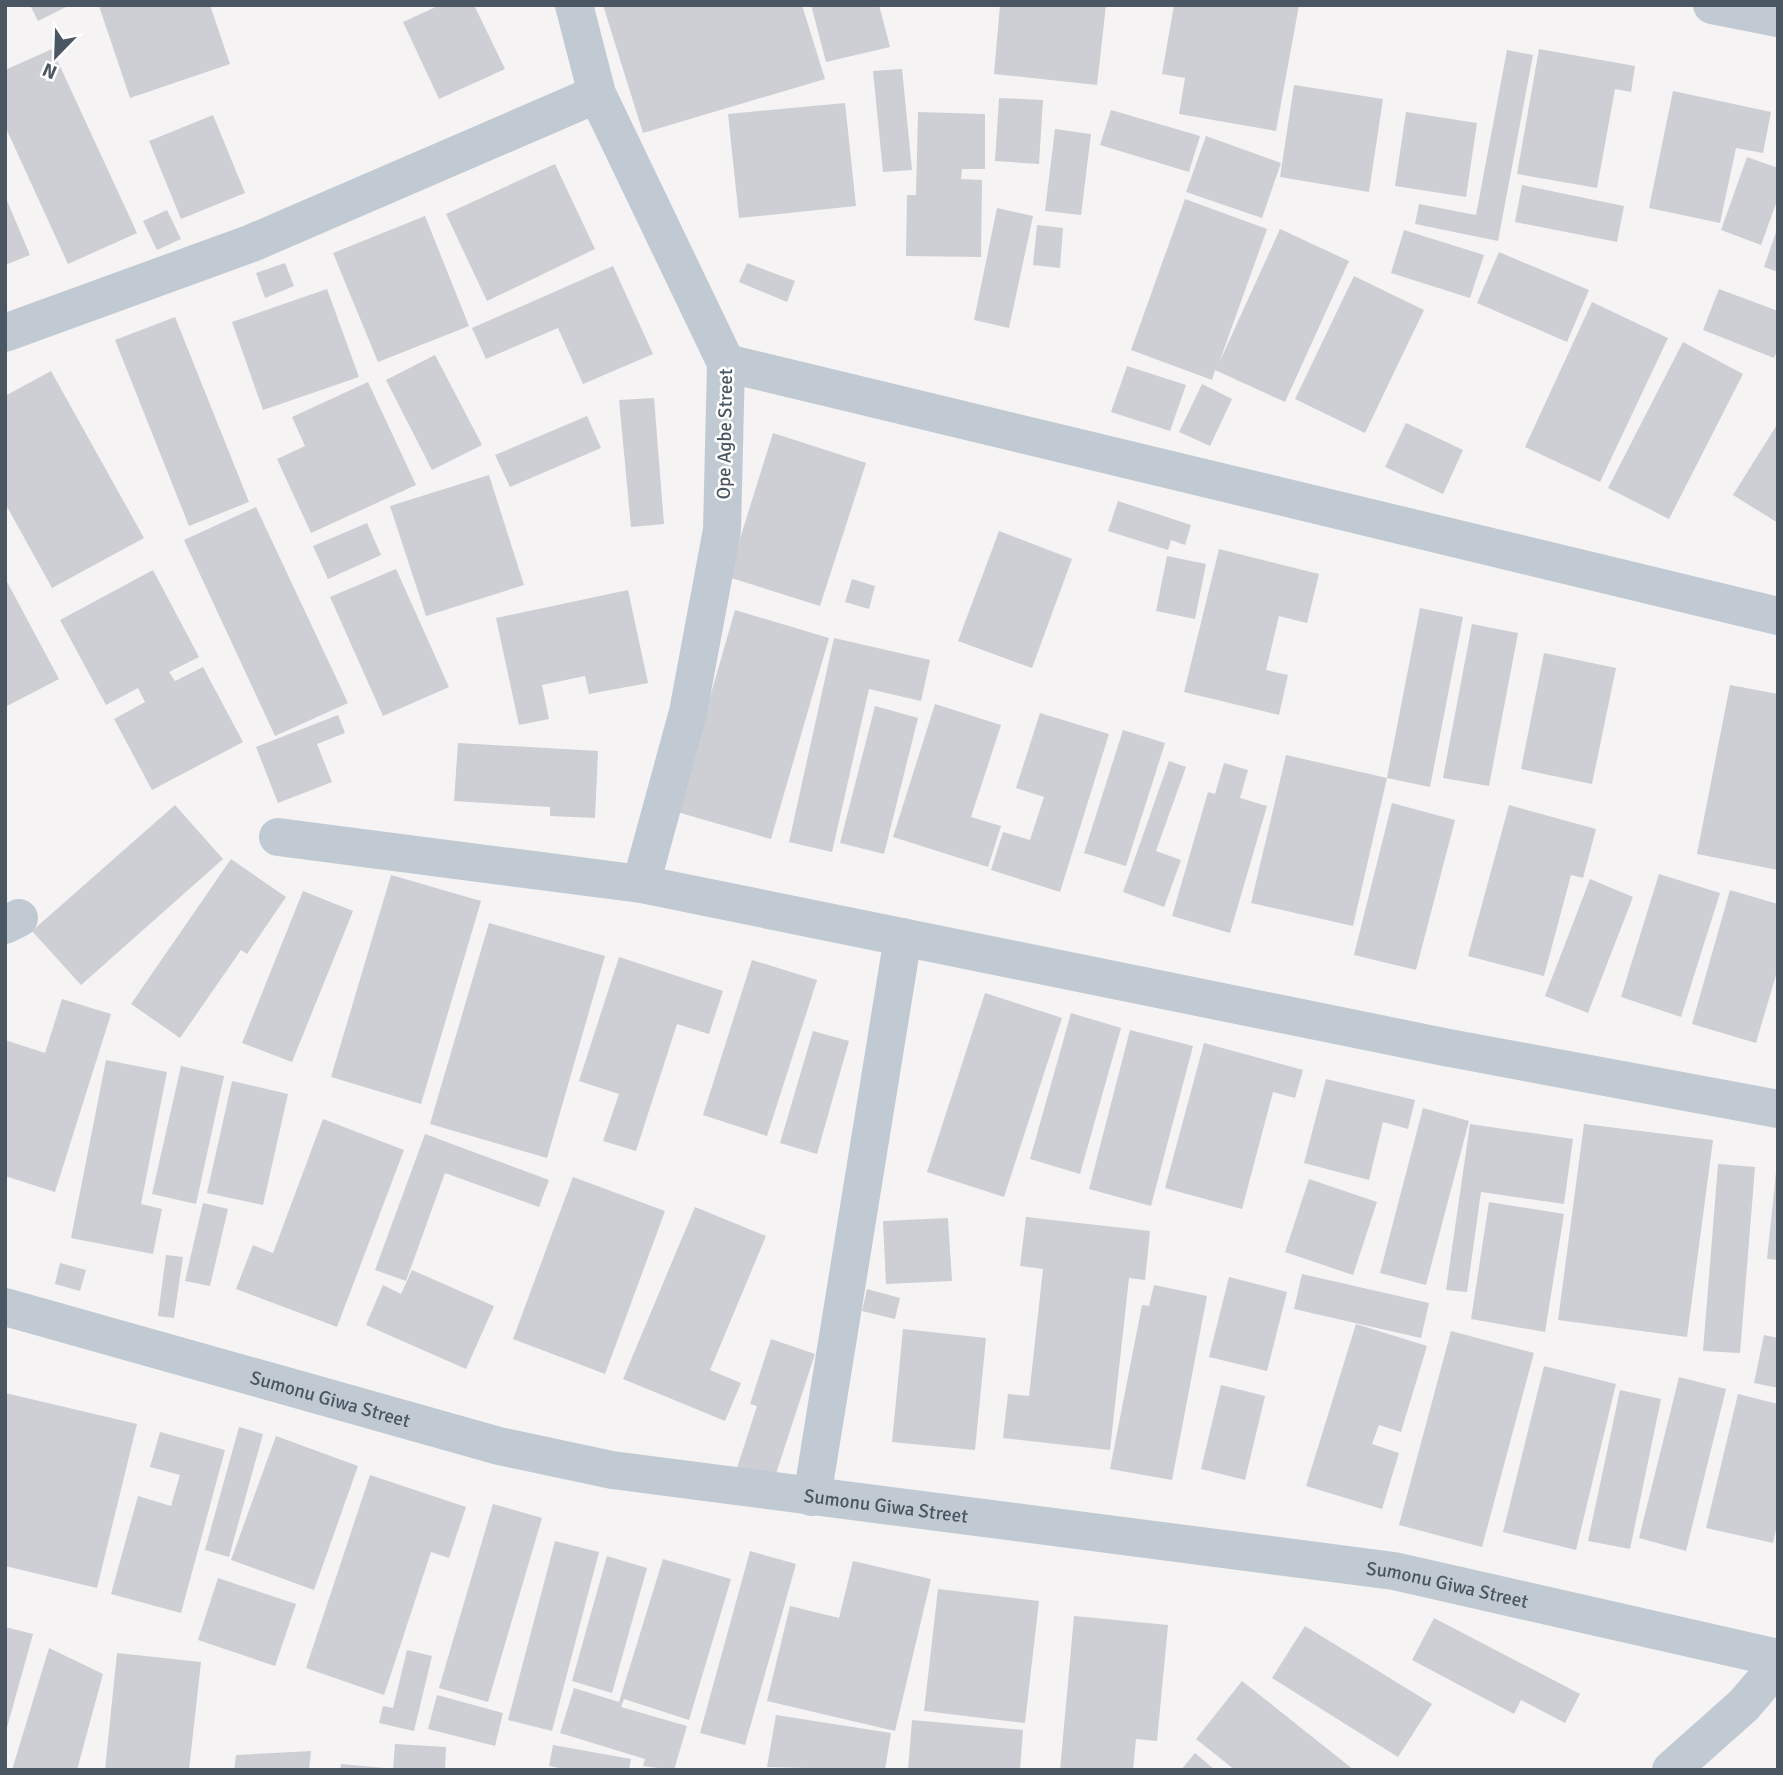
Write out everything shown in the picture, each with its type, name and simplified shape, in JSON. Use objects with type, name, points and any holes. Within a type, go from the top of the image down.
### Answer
[{"type":"street","name":"Ope Agbe Street","points":[[574,5],[597,94],[726,363],[722,530],[688,712],[641,884]]},
{"type":"street","points":[[1712,5],[1778,18]]},
{"type":"street","points":[[5,333],[252,243],[597,94]]},
{"type":"street","points":[[726,363],[1778,616]]},
{"type":"street","points":[[278,837],[641,884],[1430,1044],[1778,1109]]},
{"type":"street","points":[[812,1497],[903,937]]},
{"type":"street","name":"Sumonu Giwa Street","points":[[5,1307],[499,1447],[612,1470],[1394,1571],[1778,1658]]},
{"type":"street","points":[[1671,1770],[1744,1705],[1778,1665]]},
{"type":"building","points":[[30,5],[70,5],[38,21]]},
{"type":"building","points":[[210,5],[230,64],[130,98],[99,6]]},
{"type":"building","points":[[440,5],[474,5],[505,69],[439,99],[403,22]]},
{"type":"building","points":[[603,5],[802,5],[825,79],[643,133]]},
{"type":"building","points":[[811,5],[879,5],[890,47],[826,62]]},
{"type":"building","points":[[1000,5],[1106,5],[1097,85],[994,74]]},
{"type":"building","points":[[1174,5],[1299,5],[1276,131],[1179,114],[1185,78],[1162,74]]},
{"type":"building","points":[[52,49],[137,233],[68,264],[5,126],[5,70]]},
{"type":"building","points":[[1539,49],[1635,66],[1631,92],[1615,89],[1597,188],[1517,174]]},
{"type":"building","points":[[1507,50],[1533,55],[1498,241],[1415,224],[1419,204],[1476,215]]},
{"type":"building","points":[[902,69],[912,170],[883,172],[873,71]]},
{"type":"building","points":[[1294,85],[1383,99],[1369,192],[1280,177]]},
{"type":"building","points":[[1673,91],[1771,112],[1763,153],[1736,148],[1720,223],[1649,208]]},
{"type":"building","points":[[999,98],[1043,100],[1039,164],[995,161]]},
{"type":"building","points":[[845,103],[856,206],[739,218],[728,114]]},
{"type":"building","points":[[1111,110],[1200,136],[1189,172],[1100,145]]},
{"type":"building","points":[[918,112],[985,114],[985,169],[962,169],[961,179],[982,180],[981,257],[906,256],[907,195],[916,195]]},
{"type":"building","points":[[1406,112],[1477,123],[1466,197],[1395,186]]},
{"type":"building","points":[[213,115],[245,193],[181,219],[149,141]]},
{"type":"building","points":[[1055,129],[1091,134],[1081,215],[1045,211]]},
{"type":"building","points":[[1206,136],[1281,163],[1262,218],[1186,192]]},
{"type":"building","points":[[1747,157],[1778,168],[1778,198],[1761,245],[1721,230]]},
{"type":"building","points":[[555,164],[595,249],[487,301],[446,214]]},
{"type":"building","points":[[1522,185],[1624,206],[1617,242],[1515,222]]},
{"type":"building","points":[[5,196],[30,255],[5,265]]},
{"type":"building","points":[[1185,199],[1267,229],[1219,363],[1280,229],[1349,261],[1285,402],[1215,370],[1212,380],[1131,350]]},
{"type":"building","points":[[997,208],[1033,216],[1009,328],[974,320]]},
{"type":"building","points":[[167,210],[181,239],[157,250],[143,221]]},
{"type":"building","points":[[425,216],[469,326],[378,362],[333,253]]},
{"type":"building","points":[[1037,225],[1063,228],[1060,268],[1033,265]]},
{"type":"building","points":[[1778,229],[1778,272],[1764,267]]},
{"type":"building","points":[[1404,230],[1484,255],[1470,298],[1391,273]]},
{"type":"building","points":[[1499,252],[1589,290],[1567,342],[1477,303]]},
{"type":"building","points":[[285,263],[294,286],[265,298],[256,273]]},
{"type":"building","points":[[747,263],[795,281],[787,302],[739,282]]},
{"type":"building","points":[[613,266],[653,354],[583,384],[558,328],[486,359],[472,328]]},
{"type":"building","points":[[1354,276],[1424,310],[1365,433],[1295,399]]},
{"type":"building","points":[[327,289],[359,377],[263,410],[232,322]]},
{"type":"building","points":[[1719,289],[1778,311],[1778,349],[1774,358],[1703,330]]},
{"type":"building","points":[[1592,302],[1668,338],[1600,482],[1525,447]]},
{"type":"building","points":[[175,317],[249,502],[189,526],[115,340]]},
{"type":"building","points":[[1683,342],[1743,374],[1669,519],[1608,488]]},
{"type":"building","points":[[435,355],[482,445],[432,470],[386,380]]},
{"type":"building","points":[[1127,366],[1186,385],[1170,431],[1111,412]]},
{"type":"building","points":[[51,371],[144,538],[52,588],[5,503],[5,396]]},
{"type":"building","points":[[368,382],[416,485],[311,533],[277,459],[305,446],[292,417]]},
{"type":"building","points":[[1202,384],[1232,399],[1210,446],[1179,432]]},
{"type":"building","points":[[654,398],[664,524],[631,527],[619,400]]},
{"type":"building","points":[[587,416],[601,448],[510,487],[495,455]]},
{"type":"building","points":[[1406,423],[1463,450],[1443,494],[1385,467]]},
{"type":"building","points":[[1778,423],[1778,523],[1733,495]]},
{"type":"building","points":[[773,433],[866,463],[820,606],[728,577]]},
{"type":"building","points":[[489,475],[524,585],[426,616],[390,506]]},
{"type":"building","points":[[1118,501],[1191,525],[1185,545],[1171,540],[1168,550],[1108,531]]},
{"type":"building","points":[[256,507],[348,703],[275,736],[184,540]]},
{"type":"building","points":[[367,523],[381,555],[328,579],[313,546]]},
{"type":"building","points":[[999,531],[1072,559],[1032,668],[958,641]]},
{"type":"building","points":[[1219,549],[1319,574],[1307,623],[1279,616],[1266,670],[1288,675],[1279,715],[1184,692]]},
{"type":"building","points":[[1167,556],[1206,564],[1195,619],[1156,611]]},
{"type":"building","points":[[396,569],[449,687],[383,716],[330,597]]},
{"type":"building","points":[[153,570],[199,657],[169,672],[175,681],[203,667],[243,742],[152,790],[114,719],[145,702],[138,688],[106,705],[60,620]]},
{"type":"building","points":[[5,578],[59,679],[5,707]]},
{"type":"building","points":[[852,579],[875,586],[869,609],[845,602]]},
{"type":"building","points":[[628,590],[648,683],[589,694],[585,676],[542,685],[549,719],[519,725],[496,618]]},
{"type":"building","points":[[1420,608],[1463,617],[1430,787],[1387,778]]},
{"type":"building","points":[[735,610],[829,638],[771,839],[677,812]]},
{"type":"building","points":[[1472,624],[1518,633],[1489,786],[1443,778]]},
{"type":"building","points":[[834,638],[930,660],[921,701],[869,689],[832,852],[789,842]]},
{"type":"building","points":[[1544,653],[1616,668],[1592,784],[1521,769]]},
{"type":"building","points":[[1730,685],[1778,694],[1778,870],[1697,854]]},
{"type":"building","points":[[935,704],[1001,725],[971,817],[1001,826],[988,867],[893,837]]},
{"type":"building","points":[[875,706],[918,718],[884,854],[840,843]]},
{"type":"building","points":[[1040,713],[1109,734],[1060,892],[991,870],[1003,832],[1030,840],[1044,797],[1016,788]]},
{"type":"building","points":[[338,715],[345,733],[317,744],[332,782],[278,803],[256,747]]},
{"type":"building","points":[[1123,730],[1165,743],[1126,866],[1084,853]]},
{"type":"building","points":[[458,743],[598,751],[595,818],[550,816],[550,807],[454,801]]},
{"type":"building","points":[[1286,755],[1387,778],[1353,926],[1251,903]]},
{"type":"building","points":[[1169,761],[1186,767],[1156,851],[1181,860],[1164,907],[1123,892]]},
{"type":"building","points":[[1224,763],[1248,770],[1240,798],[1267,806],[1230,933],[1172,916],[1208,792],[1215,794]]},
{"type":"building","points":[[1392,803],[1455,820],[1416,970],[1354,955]]},
{"type":"building","points":[[175,805],[223,859],[81,985],[32,931]]},
{"type":"building","points":[[1509,805],[1596,829],[1583,878],[1571,875],[1544,976],[1468,956]]},
{"type":"building","points":[[231,859],[286,897],[247,954],[241,950],[180,1038],[131,1004]]},
{"type":"building","points":[[1659,874],[1720,893],[1681,1017],[1621,997]]},
{"type":"building","points":[[391,875],[481,901],[421,1104],[331,1077]]},
{"type":"building","points":[[1590,879],[1633,897],[1588,1013],[1545,996]]},
{"type":"building","points":[[1730,890],[1778,904],[1778,968],[1756,1043],[1692,1024]]},
{"type":"building","points":[[303,891],[353,911],[292,1062],[242,1043]]},
{"type":"building","points":[[489,923],[605,956],[547,1158],[430,1124]]},
{"type":"building","points":[[619,957],[723,991],[709,1034],[677,1024],[636,1151],[603,1141],[619,1094],[579,1081]]},
{"type":"building","points":[[752,960],[817,980],[767,1136],[703,1115]]},
{"type":"building","points":[[985,993],[1062,1018],[1004,1197],[927,1172]]},
{"type":"building","points":[[62,999],[111,1014],[55,1192],[5,1176],[5,1040],[45,1053]]},
{"type":"building","points":[[1071,1013],[1121,1028],[1080,1174],[1030,1159]]},
{"type":"building","points":[[1130,1030],[1193,1046],[1151,1206],[1089,1189]]},
{"type":"building","points":[[813,1031],[849,1041],[817,1154],[780,1143]]},
{"type":"building","points":[[1204,1043],[1303,1070],[1295,1098],[1273,1092],[1242,1209],[1165,1188]]},
{"type":"building","points":[[106,1060],[167,1072],[141,1204],[162,1209],[153,1254],[71,1238]]},
{"type":"building","points":[[181,1066],[224,1076],[196,1204],[152,1194]]},
{"type":"building","points":[[1326,1079],[1415,1100],[1408,1129],[1383,1122],[1369,1180],[1304,1163]]},
{"type":"building","points":[[232,1081],[288,1094],[263,1205],[207,1193]]},
{"type":"building","points":[[1423,1108],[1469,1121],[1426,1285],[1380,1273]]},
{"type":"building","points":[[323,1119],[404,1150],[337,1327],[236,1289],[253,1245],[273,1253]]},
{"type":"building","points":[[1470,1124],[1573,1139],[1564,1204],[1481,1192],[1467,1292],[1446,1290]]},
{"type":"building","points":[[1584,1124],[1713,1140],[1687,1337],[1558,1320]]},
{"type":"building","points":[[425,1134],[549,1180],[539,1207],[445,1173],[406,1281],[375,1270]]},
{"type":"building","points":[[1718,1164],[1755,1167],[1740,1353],[1703,1351]]},
{"type":"building","points":[[1778,1172],[1778,1260],[1767,1259]]},
{"type":"building","points":[[573,1177],[665,1211],[605,1374],[513,1339]]},
{"type":"building","points":[[1309,1179],[1377,1202],[1353,1275],[1285,1252]]},
{"type":"building","points":[[1489,1202],[1564,1214],[1545,1332],[1471,1319]]},
{"type":"building","points":[[203,1203],[228,1209],[210,1286],[185,1281]]},
{"type":"building","points":[[695,1207],[766,1236],[710,1370],[741,1383],[725,1421],[623,1379]]},
{"type":"building","points":[[1026,1217],[1150,1231],[1145,1280],[1129,1278],[1110,1450],[1003,1438],[1008,1394],[1029,1396],[1043,1269],[1020,1266]]},
{"type":"building","points":[[948,1218],[952,1281],[886,1284],[883,1221]]},
{"type":"building","points":[[166,1255],[183,1257],[174,1318],[158,1316]]},
{"type":"building","points":[[60,1263],[86,1270],[80,1291],[55,1284]]},
{"type":"building","points":[[412,1270],[494,1306],[466,1369],[366,1325],[383,1285],[401,1294]]},
{"type":"building","points":[[1302,1274],[1429,1303],[1421,1338],[1294,1309]]},
{"type":"building","points":[[1229,1277],[1287,1292],[1267,1371],[1209,1357]]},
{"type":"building","points":[[1154,1285],[1207,1296],[1172,1480],[1110,1469],[1142,1305],[1149,1306]]},
{"type":"building","points":[[867,1289],[900,1298],[895,1319],[862,1311]]},
{"type":"building","points":[[1356,1324],[1427,1346],[1401,1432],[1379,1425],[1372,1444],[1399,1453],[1382,1509],[1306,1486]]},
{"type":"building","points":[[903,1329],[986,1338],[975,1450],[892,1442]]},
{"type":"building","points":[[1451,1331],[1534,1353],[1482,1547],[1399,1525]]},
{"type":"building","points":[[1764,1335],[1778,1338],[1778,1388],[1754,1383]]},
{"type":"building","points":[[771,1339],[815,1354],[773,1483],[736,1471],[757,1406],[750,1404]]},
{"type":"building","points":[[1544,1366],[1616,1384],[1576,1550],[1503,1532]]},
{"type":"building","points":[[1679,1377],[1726,1389],[1686,1551],[1639,1538]]},
{"type":"building","points":[[1221,1385],[1265,1396],[1245,1480],[1201,1469]]},
{"type":"building","points":[[1620,1390],[1661,1399],[1630,1549],[1588,1541]]},
{"type":"building","points":[[5,1393],[137,1424],[97,1588],[5,1566]]},
{"type":"building","points":[[1738,1394],[1778,1404],[1778,1521],[1773,1543],[1706,1528]]},
{"type":"building","points":[[239,1427],[263,1434],[229,1557],[205,1550]]},
{"type":"building","points":[[160,1432],[225,1450],[181,1613],[111,1594],[138,1496],[171,1506],[180,1475],[150,1467]]},
{"type":"building","points":[[276,1436],[358,1466],[314,1590],[231,1560]]},
{"type":"building","points":[[370,1475],[466,1507],[449,1558],[431,1552],[384,1695],[306,1668]]},
{"type":"building","points":[[493,1504],[542,1518],[488,1702],[439,1688]]},
{"type":"building","points":[[555,1541],[599,1552],[552,1731],[508,1720]]},
{"type":"building","points":[[750,1551],[796,1564],[745,1745],[700,1733]]},
{"type":"building","points":[[607,1556],[647,1568],[612,1693],[572,1681]]},
{"type":"building","points":[[663,1559],[731,1579],[689,1720],[624,1699],[621,1707],[687,1726],[674,1770],[643,1766],[645,1759],[560,1733],[574,1688],[619,1702]]},
{"type":"building","points":[[853,1561],[931,1579],[895,1731],[767,1701],[790,1606],[839,1618]]},
{"type":"building","points":[[218,1578],[296,1604],[275,1666],[198,1640]]},
{"type":"building","points":[[938,1589],[1039,1601],[1025,1723],[924,1711]]},
{"type":"building","points":[[1074,1616],[1168,1625],[1157,1741],[1136,1739],[1133,1770],[1060,1770]]},
{"type":"building","points":[[1434,1618],[1580,1694],[1565,1723],[1521,1700],[1514,1714],[1412,1660]]},
{"type":"building","points":[[1305,1626],[1432,1704],[1398,1757],[1272,1678]]},
{"type":"building","points":[[5,1627],[33,1634],[6,1731],[5,1730]]},
{"type":"building","points":[[49,1648],[103,1674],[77,1770],[12,1770]]},
{"type":"building","points":[[407,1650],[432,1656],[414,1731],[379,1723],[383,1706],[393,1708]]},
{"type":"building","points":[[117,1653],[201,1662],[189,1770],[105,1770]]},
{"type":"building","points":[[1242,1681],[1354,1770],[1235,1770],[1196,1739]]},
{"type":"building","points":[[437,1695],[503,1713],[495,1746],[428,1729]]},
{"type":"building","points":[[776,1715],[891,1733],[885,1770],[767,1767]]},
{"type":"building","points":[[912,1720],[1023,1730],[1020,1770],[908,1770]]},
{"type":"building","points":[[395,1744],[446,1747],[445,1770],[393,1770]]},
{"type":"building","points":[[553,1745],[631,1759],[629,1770],[569,1770],[549,1766]]},
{"type":"building","points":[[311,1751],[309,1770],[234,1770],[236,1755]]},
{"type":"building","points":[[1195,1753],[1215,1770],[1181,1770]]},
{"type":"building","points":[[341,1764],[385,1768],[385,1770],[340,1770]]}]
